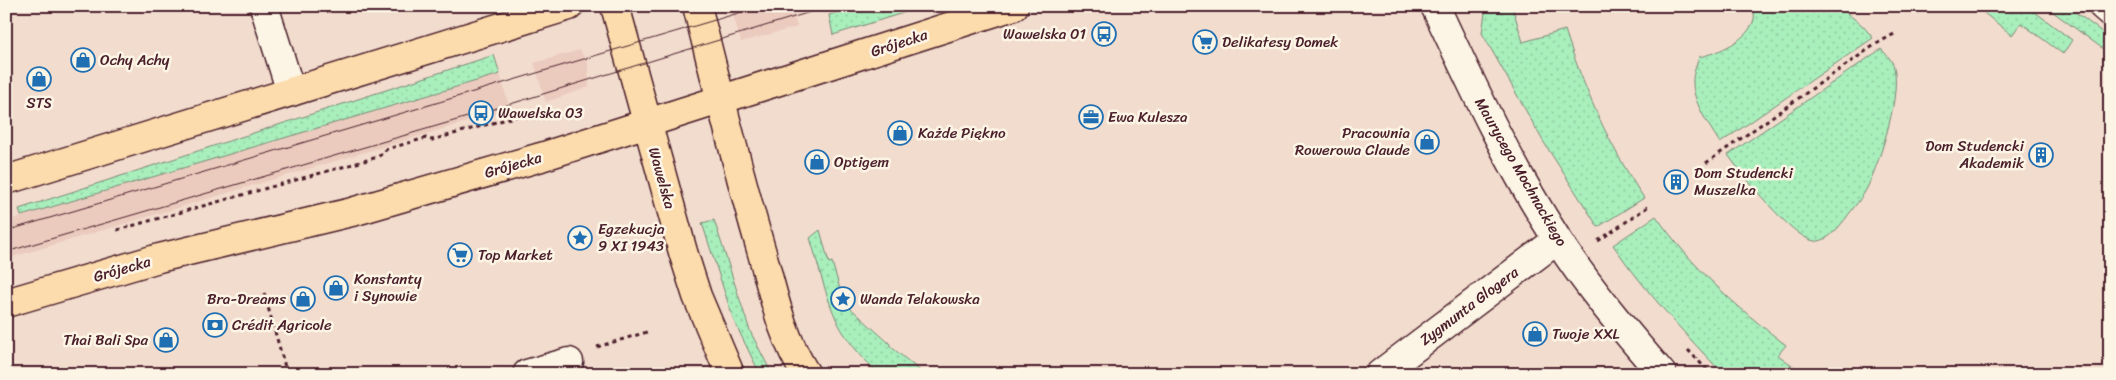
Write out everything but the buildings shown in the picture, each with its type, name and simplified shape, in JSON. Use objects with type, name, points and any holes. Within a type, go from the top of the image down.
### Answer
[{"type":"main road","points":[[6,180],[569,6]]},
{"type":"main road","name":"Wawelska","points":[[615,6],[697,296],[730,374]]},
{"type":"main road","points":[[697,6],[744,194],[782,323],[806,374]]},
{"type":"main road","name":"Grójecka","points":[[6,302],[159,258],[352,212],[541,157],[1014,6]]},
{"type":"street","points":[[264,6],[291,92]]},
{"type":"street","name":"Maurycego Mochnackiego","points":[[1435,6],[1485,112],[1557,240],[1662,374]]},
{"type":"street","points":[[2103,6],[2110,12]]},
{"type":"street","name":"Zygmunta Glogera","points":[[1380,374],[1557,240]]},
{"type":"street","points":[[528,374],[569,362]]},
{"type":"path","points":[[1706,163],[1876,44],[1896,33]]},
{"type":"path","points":[[117,230],[378,157],[387,149],[426,138],[432,140],[528,113]]},
{"type":"path","points":[[1598,241],[1649,206]]},
{"type":"path","points":[[1594,234],[1603,247]]},
{"type":"path","points":[[264,293],[287,374]]},
{"type":"path","points":[[594,347],[646,332]]},
{"type":"path","points":[[1682,343],[1711,374]]},
{"type":"shaded area","points":[[791,6],[797,27],[741,42],[731,7]]},
{"type":"shaded area","points":[[580,50],[588,64],[589,87],[546,102],[534,63]]},
{"type":"shaded area","points":[[500,74],[510,109],[6,259],[6,221]]},
{"type":"green space","points":[[858,6],[925,6],[833,35],[829,15]]},
{"type":"green space","points":[[1486,6],[1512,6],[1523,42],[1565,30],[1580,74],[1599,117],[1631,178],[1644,198],[1598,227],[1543,141],[1482,33]]},
{"type":"green space","points":[[1753,6],[1838,6],[1863,26],[1873,38],[1720,143],[1698,105],[1693,88],[1694,74],[1699,57],[1723,49],[1746,33],[1754,19]]},
{"type":"green space","points":[[1980,6],[2027,6],[2072,40],[2063,54],[2021,23],[2012,35],[1984,13],[1985,11]]},
{"type":"green space","points":[[2045,6],[2067,6],[2110,38],[2110,54]]},
{"type":"green space","points":[[1881,49],[1893,64],[1895,76],[1893,108],[1884,143],[1873,174],[1861,198],[1836,230],[1824,240],[1814,241],[1804,237],[1780,217],[1755,190],[1728,155]]},
{"type":"green space","points":[[494,55],[500,74],[21,216],[19,209]]},
{"type":"green space","points":[[1656,216],[1684,252],[1732,301],[1786,345],[1778,355],[1804,374],[1723,374],[1708,359],[1652,295],[1613,245]]},
{"type":"green space","points":[[714,220],[750,331],[772,374],[760,374],[734,321],[702,223]]},
{"type":"green space","points":[[820,230],[829,263],[832,262],[845,306],[847,305],[890,346],[924,374],[879,374],[851,343],[833,313],[810,238]]},
{"type":"tram line","points":[[6,231],[762,6]]},
{"type":"tram line","points":[[6,252],[481,113],[830,6]]},
{"type":"place","name":"Wawelska 01","points":[[1104,34]]},
{"type":"place","name":"Delikatesy Domek","points":[[1205,42]]},
{"type":"place","name":"Ochy Achy","points":[[83,60]]},
{"type":"place","name":"STS","points":[[39,79]]},
{"type":"place","name":"Wawelska 03","points":[[481,113]]},
{"type":"place","name":"Ewa Kulesza","points":[[1091,117]]},
{"type":"place","name":"Każde Piękno","points":[[900,133]]},
{"type":"place","name":"Pracownia Rowerowa Claude","points":[[1427,142]]},
{"type":"place","name":"Dom Studencki Akademik","points":[[2041,155]]},
{"type":"place","name":"Optigem","points":[[817,162]]},
{"type":"place","name":"Dom Studencki Muszelka","points":[[1676,182]]},
{"type":"place","name":"Egzekucja 9 XI 1943","points":[[580,238]]},
{"type":"place","name":"Top Market","points":[[460,255]]},
{"type":"place","name":"Konstanty i Synowie","points":[[336,288]]},
{"type":"place","name":"Bra-Dreams","points":[[303,299]]},
{"type":"place","name":"Wanda Telakowska","points":[[843,299]]},
{"type":"place","name":"Crédit Agricole","points":[[215,325]]},
{"type":"place","name":"Twoje XXL","points":[[1535,334]]},
{"type":"place","name":"Thai Bali Spa","points":[[166,340]]}]
